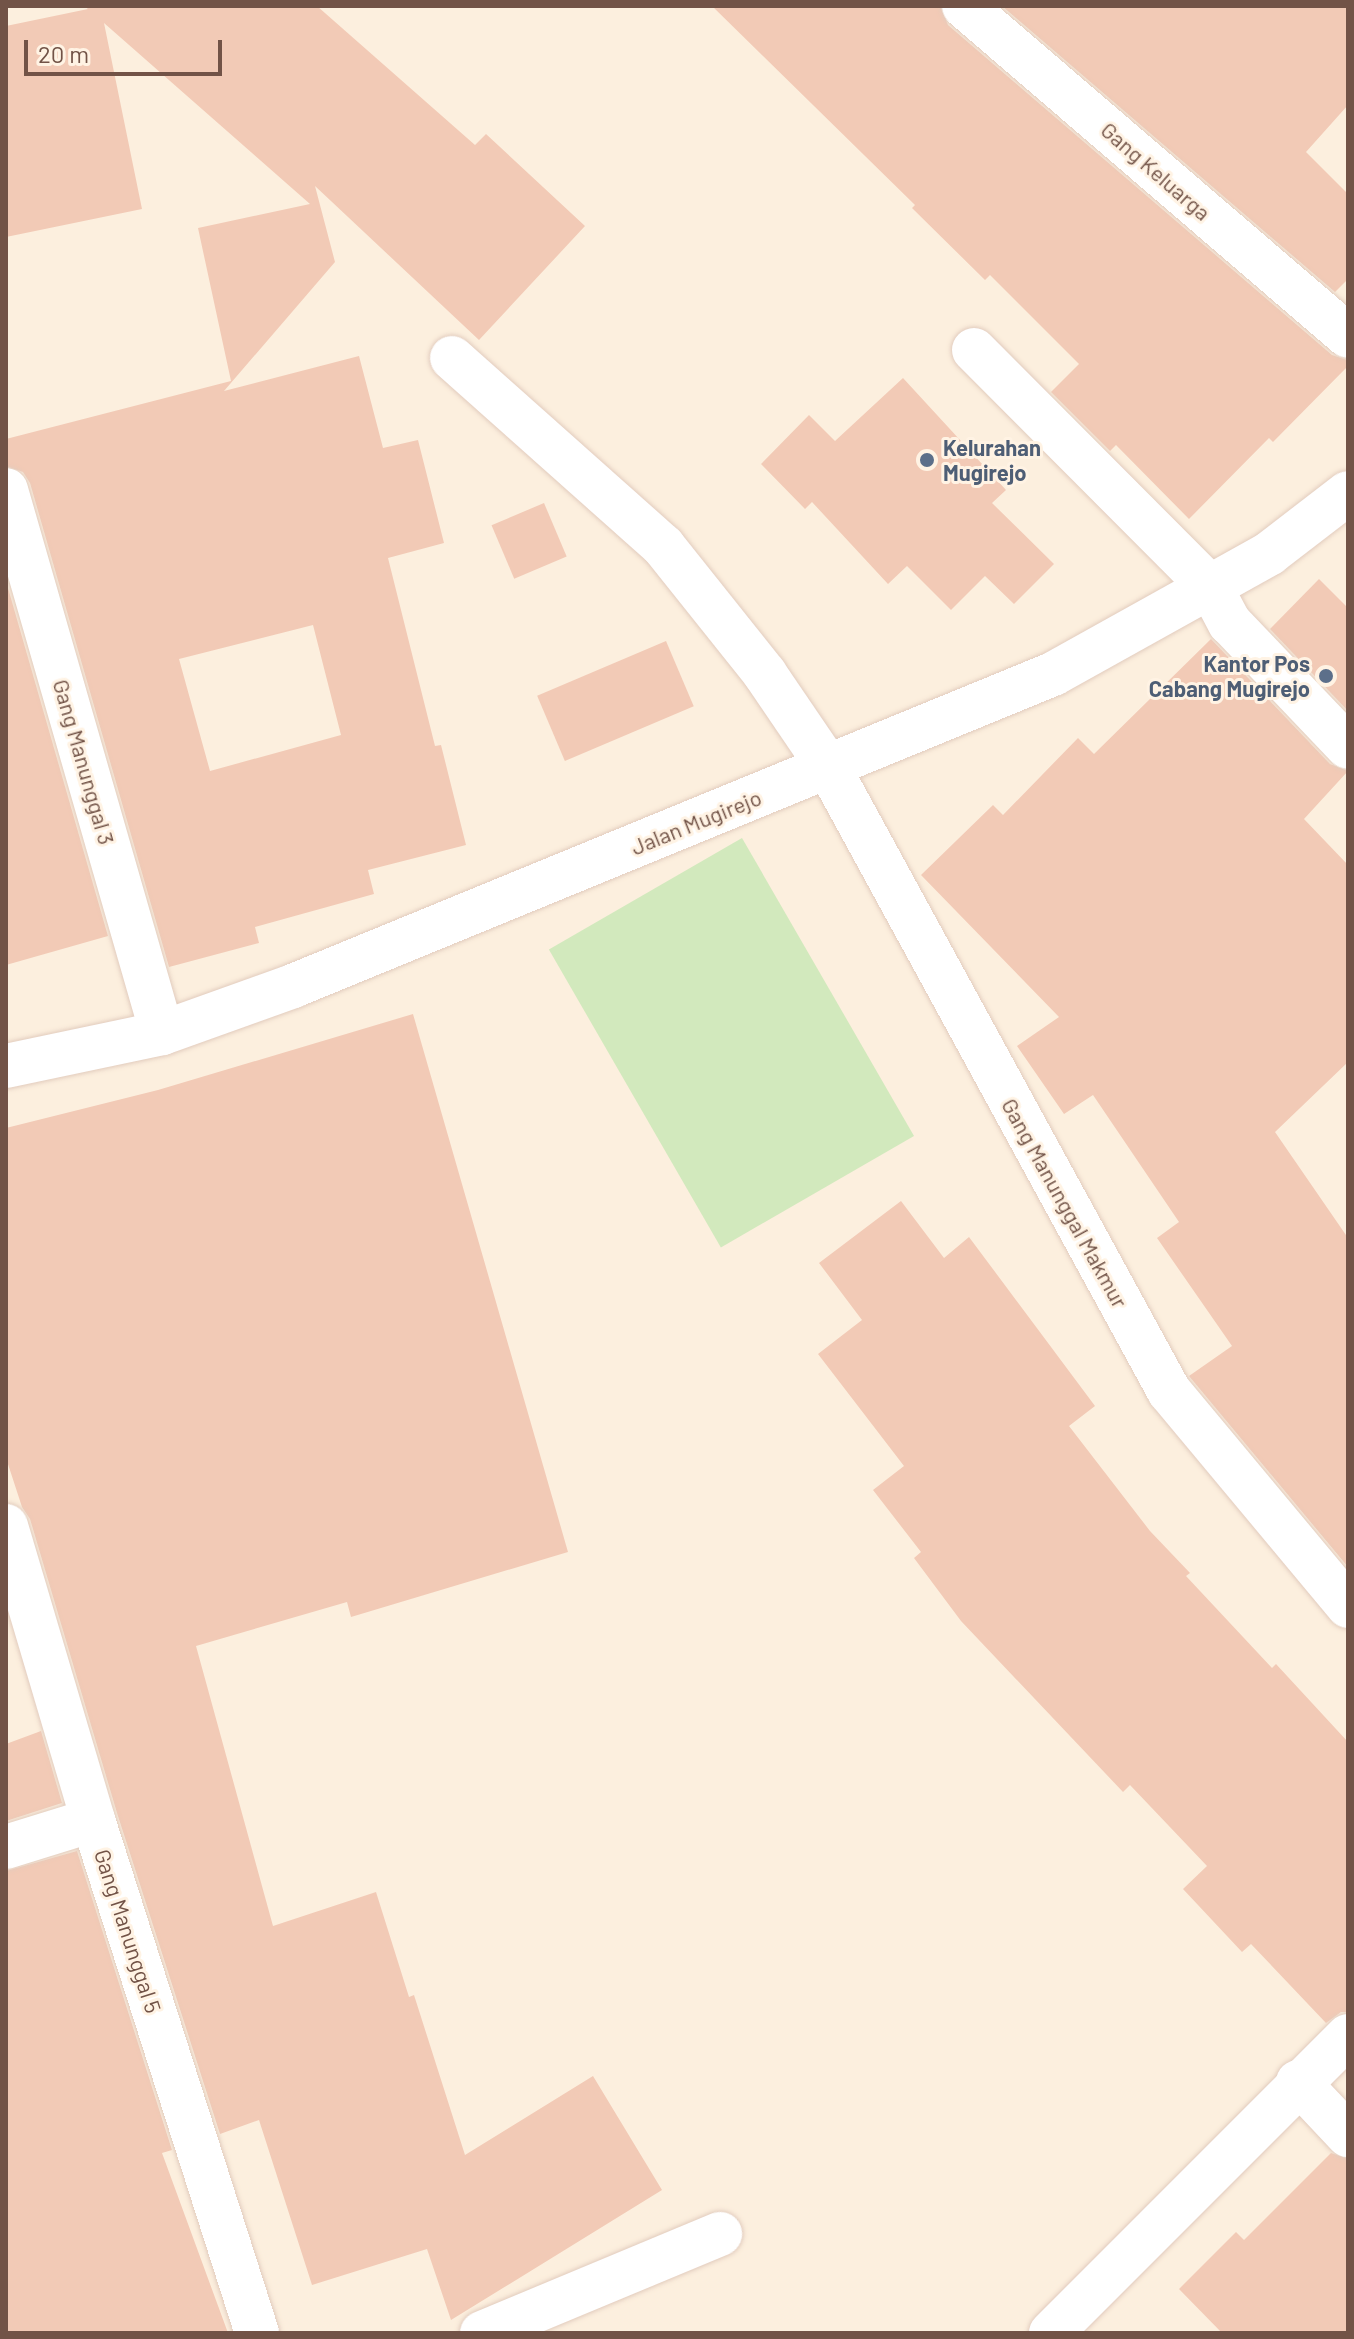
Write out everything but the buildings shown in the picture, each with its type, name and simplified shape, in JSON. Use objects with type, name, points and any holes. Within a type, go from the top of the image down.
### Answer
[{"type":"street","name":"Gang Keluarga","points":[[964,6],[1348,336]]},
{"type":"street","points":[[974,350],[1211,588],[1230,623],[1348,747]]},
{"type":"street","name":"Gang Manunggal Makmur","points":[[452,358],[663,546],[765,674],[829,768],[1169,1391],[1348,1606]]},
{"type":"street","name":"Gang Manunggal 3","points":[[6,490],[162,1033]]},
{"type":"street","name":"Jalan Mugirejo","points":[[6,1066],[162,1033],[293,986],[1053,674],[1270,553],[1348,493]]},
{"type":"street","name":"Gang Manunggal 5","points":[[6,1526],[93,1820],[257,2333]]},
{"type":"street","points":[[6,1847],[93,1820]]},
{"type":"street","points":[[1051,2333],[1298,2082],[1348,2036]]},
{"type":"street","points":[[1298,2082],[1348,2135]]},
{"type":"street","points":[[482,2333],[720,2234]]},
{"type":"green space","points":[[742,838],[914,1136],[721,1247],[549,950]]},
{"type":"place","name":"Kelurahan Mugirejo","points":[[927,460]]},
{"type":"place","name":"Kantor Pos Cabang Mugirejo","points":[[1326,676]]}]
